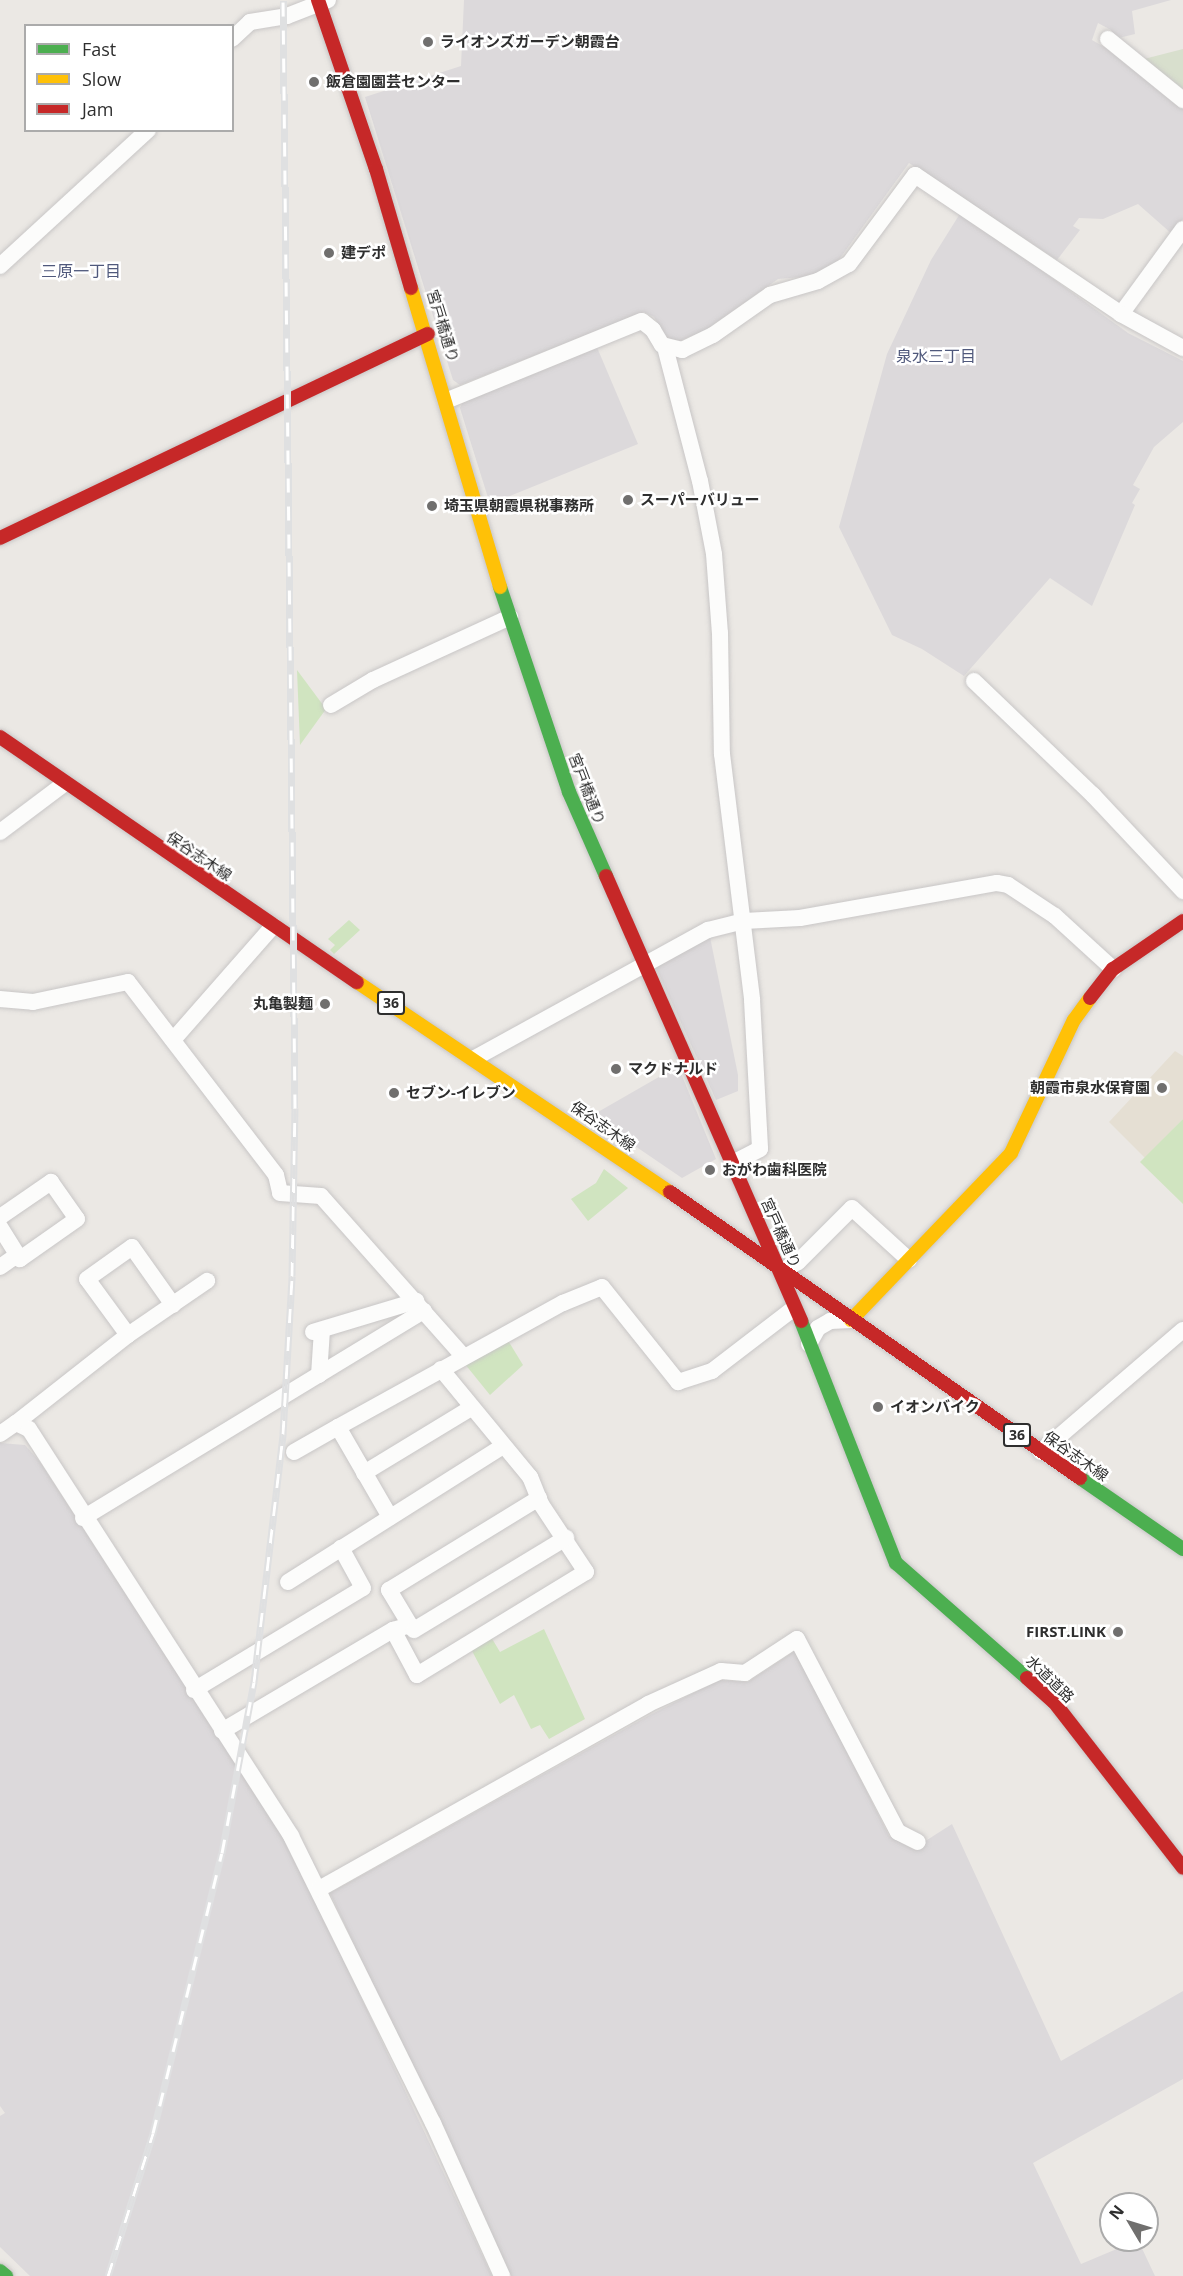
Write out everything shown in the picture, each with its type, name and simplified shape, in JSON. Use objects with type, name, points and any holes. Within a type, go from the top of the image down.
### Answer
[{"type":"street","points":[[234,37],[250,22],[287,16],[322,1]]},
{"type":"street","name":"宮戸橋通り","points":[[322,1],[428,334],[510,617],[569,792],[781,1271],[896,1563]]},
{"type":"street","points":[[1108,39],[1183,100]]},
{"type":"street","points":[[0,266],[146,132]]},
{"type":"street","points":[[665,347],[682,350],[713,335],[770,294],[838,272],[849,264],[910,176],[915,175],[1121,314],[1183,348]]},
{"type":"street","points":[[1121,314],[1183,229]]},
{"type":"street","points":[[448,400],[642,321],[647,323],[665,347],[700,481],[714,554],[720,633],[722,754],[744,921],[760,1149],[732,1163]]},
{"type":"street","points":[[0,538],[428,334]]},
{"type":"street","points":[[331,705],[373,680],[510,617]]},
{"type":"street","points":[[974,681],[1085,787],[1183,891]]},
{"type":"street","name":"保谷志木線","points":[[0,737],[64,784],[273,926],[475,1058],[1183,1550]]},
{"type":"street","points":[[0,832],[64,784]]},
{"type":"street","points":[[475,1058],[708,930],[744,921],[800,918],[997,883],[1008,885],[1055,916],[1113,969]]},
{"type":"street","points":[[809,1344],[818,1328],[830,1321],[851,1320],[1011,1153],[1074,1020],[1113,969],[1183,921]]},
{"type":"street","points":[[173,1040],[273,926]]},
{"type":"street","points":[[0,999],[33,1002],[128,982],[276,1175],[280,1193],[321,1196],[417,1311],[463,1356]]},
{"type":"street","points":[[0,1217],[51,1182],[77,1220],[20,1259],[0,1227]]},
{"type":"street","points":[[781,1271],[798,1262],[852,1208],[909,1260]]},
{"type":"street","points":[[128,1335],[87,1279],[132,1247],[173,1305]]},
{"type":"street","points":[[0,1267],[17,1255]]},
{"type":"street","points":[[0,1434],[128,1335],[207,1281]]},
{"type":"street","points":[[294,1452],[463,1356],[602,1287],[678,1382],[712,1371],[794,1308]]},
{"type":"street","points":[[319,1376],[318,1331],[398,1306],[417,1311]]},
{"type":"street","points":[[84,1518],[394,1330],[417,1311]]},
{"type":"street","points":[[1041,1452],[1183,1330]]},
{"type":"street","points":[[393,1630],[417,1674],[586,1572],[539,1498],[530,1477],[436,1372]]},
{"type":"street","points":[[364,1473],[471,1409]]},
{"type":"street","points":[[16,1423],[29,1429],[194,1690],[291,1836],[433,2122],[502,2276]]},
{"type":"street","points":[[338,1427],[390,1517]]},
{"type":"street","points":[[288,1582],[503,1446]]},
{"type":"street","points":[[356,1575],[376,1588],[389,1590],[539,1498]]},
{"type":"street","points":[[389,1590],[414,1630],[566,1538]]},
{"type":"street","points":[[194,1690],[363,1588],[341,1548]]},
{"type":"street","name":"水道道路","points":[[896,1563],[1054,1702],[1183,1868]]},
{"type":"street","points":[[222,1731],[393,1630],[410,1625]]},
{"type":"street","points":[[319,1889],[658,1700],[721,1671],[745,1673],[797,1639],[898,1832],[918,1842]]},
{"type":"street","points":[[0,2271],[6,2276]]},
{"type":"shaded area","points":[[464,0],[1171,0],[1132,11],[1135,34],[1115,39],[1111,30],[1098,23],[1092,40],[1142,69],[1183,108],[1183,219],[1172,234],[1138,204],[1103,219],[1079,218],[1073,226],[1080,230],[1057,260],[909,163],[838,261],[814,276],[778,279],[706,330],[675,343],[666,337],[654,317],[644,312],[460,385],[453,380],[365,97],[461,66]]},
{"type":"shaded area","points":[[961,212],[1128,333],[1183,361],[1183,422],[1154,447],[1133,485],[1140,489],[1132,503],[1135,505],[1092,606],[1050,578],[964,676],[922,649],[892,635],[839,527],[887,354],[931,260]]},
{"type":"shaded area","points":[[596,345],[638,444],[490,504],[460,408],[464,399]]},
{"type":"shaded area","points":[[710,937],[738,1075],[738,1091],[716,1100],[654,963]]},
{"type":"shaded area","name":"朝霞市泉水保育園","points":[[1175,1051],[1183,1056],[1183,1119],[1145,1158],[1109,1122]]},
{"type":"shaded area","points":[[678,1066],[716,1159],[682,1178],[591,1116]]},
{"type":"shaded area","points":[[0,1443],[25,1445],[40,1462],[291,1848],[492,2276],[30,2276],[0,2247],[0,2116],[5,2113],[0,2106]]},
{"type":"shaded area","points":[[796,1650],[889,1836],[913,1849],[952,1824],[1061,2061],[1183,1991],[1183,2079],[1033,2163],[1081,2264],[1110,2252],[1144,2252],[1155,2276],[508,2276],[330,1893],[648,1716],[719,1680],[748,1682]]},
{"type":"green space","points":[[1183,49],[1183,89],[1144,59]]},
{"type":"green space","points":[[297,670],[326,709],[300,745]]},
{"type":"green space","points":[[349,920],[360,930],[334,954],[330,950],[335,945],[328,939]]},
{"type":"green space","points":[[1183,1119],[1183,1204],[1140,1162]]},
{"type":"green space","points":[[604,1169],[628,1188],[588,1221],[571,1199],[596,1183]]},
{"type":"green space","points":[[504,1334],[523,1365],[490,1395],[460,1358]]},
{"type":"green space","points":[[544,1629],[585,1719],[549,1739],[540,1725],[531,1729],[514,1695],[500,1704],[471,1649],[491,1637],[500,1652]]},
{"type":"railway","points":[[108,2276],[153,2133],[222,1853],[254,1682],[283,1434],[292,1276],[295,1108],[283,0]]},
{"type":"traffic: fast","points":[[500,587],[569,792],[606,876]]},
{"type":"traffic: fast","points":[[801,1321],[896,1563],[1027,1678]]},
{"type":"traffic: fast","points":[[1080,1478],[1183,1549]]},
{"type":"traffic: fast","points":[[0,2271],[6,2276]]},
{"type":"traffic: slow","points":[[411,288],[500,587]]},
{"type":"traffic: slow","points":[[357,982],[670,1192]]},
{"type":"traffic: slow","points":[[851,1320],[1011,1153],[1074,1020],[1090,998]]},
{"type":"traffic: jam","points":[[318,0],[376,169],[411,288]]},
{"type":"traffic: jam","points":[[0,538],[428,334]]},
{"type":"traffic: jam","points":[[0,737],[357,982]]},
{"type":"traffic: jam","points":[[606,876],[801,1321]]},
{"type":"traffic: jam","points":[[1090,998],[1113,969],[1183,921]]},
{"type":"traffic: jam","points":[[670,1192],[1080,1478]]},
{"type":"traffic: jam","points":[[1027,1678],[1054,1702],[1183,1868]]},
{"type":"place","name":"ライオンズガーデン朝霞台","points":[[428,42]]},
{"type":"place","name":"飯倉園園芸センター","points":[[314,82]]},
{"type":"place","name":"建デポ","points":[[329,253]]},
{"type":"place","name":"スーパーバリュー","points":[[628,500]]},
{"type":"place","name":"埼玉県朝霞県税事務所","points":[[432,506]]},
{"type":"place","name":"丸亀製麺","points":[[325,1004]]},
{"type":"place","name":"マクドナルド","points":[[616,1069]]},
{"type":"place","name":"朝霞市泉水保育園","points":[[1162,1088]]},
{"type":"place","name":"セブン-イレブン","points":[[394,1093]]},
{"type":"place","name":"おがわ歯科医院","points":[[710,1170]]},
{"type":"place","name":"イオンバイク","points":[[878,1407]]},
{"type":"place","name":"FIRST.LINK","points":[[1118,1632]]},
{"type":"district","name":"三原一丁目","points":[[81,271]]},
{"type":"district","name":"泉水三丁目","points":[[936,356]]}]
